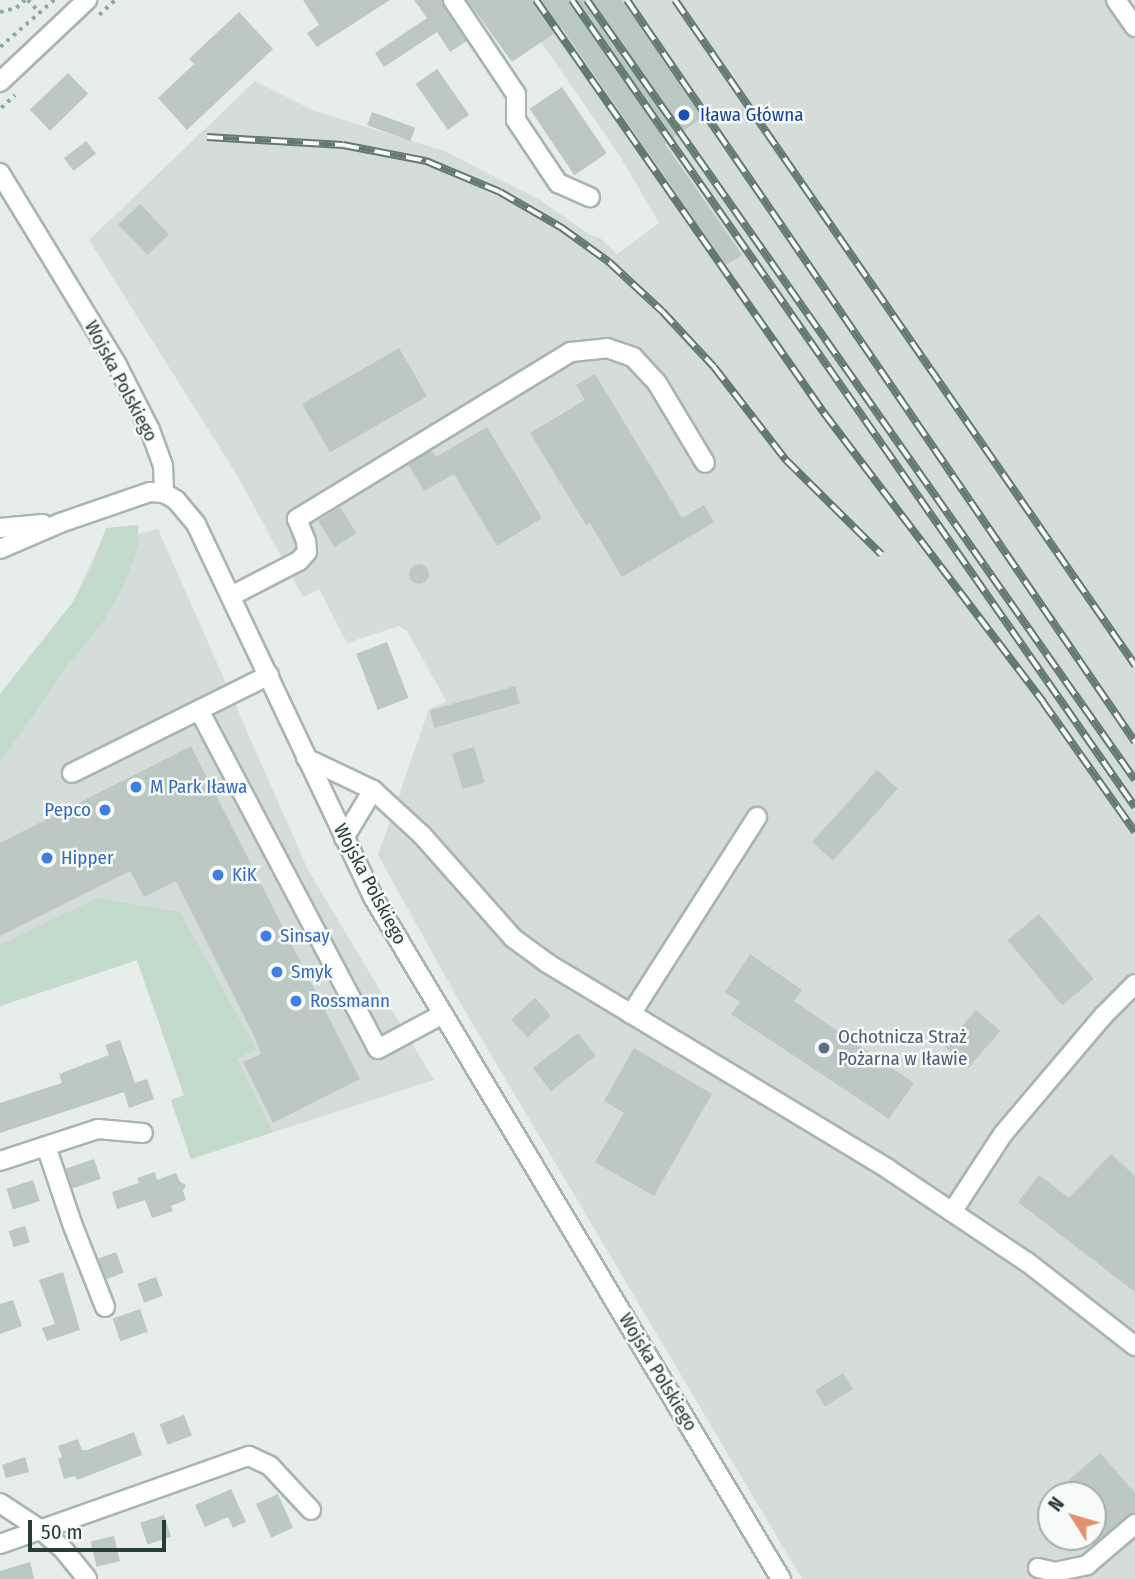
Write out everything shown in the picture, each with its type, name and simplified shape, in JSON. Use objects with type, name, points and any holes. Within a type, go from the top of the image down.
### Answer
[{"type":"street","points":[[0,82],[87,0]]},
{"type":"street","points":[[453,0],[516,94],[516,120],[558,183],[590,197]]},
{"type":"street","points":[[1116,0],[1135,27]]},
{"type":"street","name":"Wojska Polskiego","points":[[0,173],[117,365],[150,429],[163,465],[164,493],[176,500],[196,524],[233,595],[306,758],[373,897],[781,1579]]},
{"type":"street","points":[[233,595],[299,561],[307,552],[297,519],[571,352],[607,348],[633,357],[657,383],[705,463]]},
{"type":"street","points":[[0,549],[60,523],[150,492],[164,493]]},
{"type":"street","points":[[0,528],[60,523]]},
{"type":"street","points":[[72,773],[269,675]]},
{"type":"street","points":[[199,710],[378,1049],[443,1014]]},
{"type":"street","points":[[306,758],[373,790],[422,835],[513,938],[547,963],[888,1169],[1027,1262],[1135,1346]]},
{"type":"street","points":[[344,838],[373,790]]},
{"type":"street","points":[[631,1014],[757,817]]},
{"type":"street","points":[[952,1212],[1003,1134],[1104,1015],[1135,984]]},
{"type":"street","points":[[0,1161],[98,1129],[142,1133]]},
{"type":"street","points":[[46,1146],[73,1226],[105,1307]]},
{"type":"street","points":[[0,1544],[220,1464],[249,1457],[270,1466],[311,1510]]},
{"type":"street","points":[[0,1503],[41,1530],[63,1549],[86,1579]]},
{"type":"street","points":[[1038,1568],[1055,1572],[1087,1564],[1135,1524]]},
{"type":"path","points":[[0,12],[16,8],[27,0],[40,13]]},
{"type":"path","points":[[0,47],[54,0]]},
{"type":"path","points":[[0,107],[0,114]]},
{"type":"shaded area","points":[[512,0],[1109,0],[1135,36],[1135,1579],[802,1579],[458,999],[378,855],[429,709],[447,702],[407,631],[399,626],[347,643],[319,589],[303,597],[237,475],[89,240],[255,81],[315,111],[444,151],[540,200],[590,235],[600,238],[617,254],[659,223],[620,156]]},
{"type":"shaded area","name":"M Park Iława","points":[[158,529],[308,870],[434,1080],[191,1159],[171,1100],[184,1095],[137,960],[0,1006],[0,694],[73,602],[100,544]]},
{"type":"green space","points":[[138,525],[138,545],[133,561],[124,585],[103,622],[66,667],[0,763],[0,694],[73,602],[91,569],[106,528]]},
{"type":"green space","points":[[97,898],[180,912],[256,1049],[237,1059],[273,1132],[191,1159],[171,1100],[184,1095],[137,960],[0,1006],[0,945]]},
{"type":"building","points":[[303,0],[390,0],[317,47],[307,33],[319,25]]},
{"type":"building","points":[[414,0],[442,0],[467,41],[450,52],[437,32],[384,67],[375,53],[427,18]]},
{"type":"building","points":[[467,0],[622,0],[703,117],[665,144],[742,255],[726,265],[562,28],[512,62]]},
{"type":"building","points":[[239,12],[273,49],[187,130],[158,98],[194,64],[189,59]]},
{"type":"building","points":[[437,69],[469,115],[448,130],[416,84]]},
{"type":"building","points":[[68,73],[88,94],[50,131],[30,110]]},
{"type":"building","points":[[562,87],[607,153],[574,175],[530,109]]},
{"type":"building","points":[[372,112],[415,128],[410,141],[367,125]]},
{"type":"building","points":[[86,141],[96,154],[74,171],[64,158]]},
{"type":"building","points":[[140,204],[169,234],[148,255],[118,225]]},
{"type":"building","points":[[399,348],[427,396],[330,452],[302,404]]},
{"type":"building","points":[[595,374],[682,518],[704,505],[714,522],[622,577],[590,523],[586,525],[530,433],[585,400],[576,385]]},
{"type":"building","points":[[487,427],[542,518],[497,546],[454,474],[424,491],[408,464],[431,450],[436,457]]},
{"type":"building","points":[[340,507],[356,533],[334,547],[318,521]]},
{"type":"building","points":[[419,564],[426,567],[429,574],[426,581],[419,584],[412,581],[409,574],[412,567]]},
{"type":"building","points":[[387,642],[409,698],[378,710],[356,654]]},
{"type":"building","points":[[515,686],[520,703],[434,728],[429,711]]},
{"type":"building","points":[[191,746],[360,1079],[273,1123],[243,1062],[261,1054],[255,1038],[176,881],[144,897],[130,871],[0,936],[0,843]]},
{"type":"building","points":[[474,747],[485,782],[463,789],[452,754]]},
{"type":"building","points":[[877,770],[898,789],[833,861],[812,842]]},
{"type":"building","points":[[1039,914],[1094,979],[1062,1005],[1008,940]]},
{"type":"building","points":[[750,954],[802,990],[794,1001],[914,1083],[889,1119],[731,1014],[740,1002],[725,992]]},
{"type":"building","points":[[535,998],[551,1016],[527,1037],[511,1019]]},
{"type":"building","points":[[976,1010],[1000,1031],[969,1067],[945,1046]]},
{"type":"building","points":[[578,1033],[596,1056],[551,1091],[533,1068]]},
{"type":"building","points":[[120,1040],[135,1083],[147,1079],[154,1099],[129,1108],[124,1092],[0,1133],[0,1103],[62,1083],[59,1074],[109,1055],[105,1045]]},
{"type":"building","points":[[634,1048],[712,1094],[654,1196],[595,1162],[624,1113],[604,1101]]},
{"type":"building","points":[[1111,1154],[1135,1176],[1135,1292],[1018,1202],[1039,1175],[1069,1198]]},
{"type":"building","points":[[94,1159],[101,1179],[72,1189],[66,1169]]},
{"type":"building","points":[[155,1172],[157,1180],[176,1173],[180,1182],[186,1185],[183,1191],[186,1200],[171,1206],[173,1211],[152,1218],[145,1200],[117,1209],[112,1192],[139,1183],[137,1178]]},
{"type":"building","points":[[33,1180],[40,1201],[13,1210],[6,1189]]},
{"type":"building","points":[[25,1226],[30,1242],[14,1247],[9,1231]]},
{"type":"building","points":[[116,1252],[124,1273],[106,1279],[98,1259]]},
{"type":"building","points":[[63,1272],[80,1330],[47,1341],[42,1328],[55,1324],[39,1280]]},
{"type":"building","points":[[156,1277],[163,1296],[144,1303],[137,1284]]},
{"type":"building","points":[[13,1300],[22,1326],[0,1334],[0,1304]]},
{"type":"building","points":[[140,1309],[148,1332],[120,1341],[113,1318]]},
{"type":"building","points":[[843,1373],[853,1389],[825,1407],[815,1390]]},
{"type":"building","points":[[184,1415],[192,1436],[168,1445],[160,1424]]},
{"type":"building","points":[[134,1432],[142,1455],[77,1480],[75,1476],[64,1479],[58,1459],[62,1457],[58,1446],[78,1439],[82,1450],[87,1450]]},
{"type":"building","points":[[1100,1453],[1135,1493],[1135,1513],[1128,1515],[1107,1533],[1107,1481],[1068,1481]]},
{"type":"building","points":[[25,1457],[29,1472],[6,1478],[2,1465]]},
{"type":"building","points":[[231,1489],[246,1522],[233,1528],[228,1517],[205,1527],[195,1505]]},
{"type":"building","points":[[278,1494],[293,1528],[271,1538],[256,1504]]},
{"type":"building","points":[[164,1515],[171,1537],[147,1545],[140,1523]]},
{"type":"building","points":[[114,1536],[120,1561],[96,1567],[91,1541]]},
{"type":"building","points":[[30,1562],[34,1579],[0,1579],[0,1571]]},
{"type":"railway","points":[[536,0],[824,413],[1043,702],[1135,832]]},
{"type":"railway","points":[[572,0],[1135,807]]},
{"type":"railway","points":[[587,0],[1135,780]]},
{"type":"railway","points":[[627,0],[1135,742]]},
{"type":"railway","points":[[675,0],[1135,665]]},
{"type":"railway","points":[[207,137],[343,145],[426,161],[500,192],[562,228],[609,262],[662,311],[714,367],[786,460],[881,554]]},
{"type":"place","name":"Iława Główna","points":[[684,115]]},
{"type":"place","name":"M Park Iława","points":[[136,787]]},
{"type":"place","name":"Pepco","points":[[105,810]]},
{"type":"place","name":"Hipper","points":[[47,858]]},
{"type":"place","name":"KiK","points":[[218,875]]},
{"type":"place","name":"Sinsay","points":[[266,936]]},
{"type":"place","name":"Smyk","points":[[277,972]]},
{"type":"place","name":"Rossmann","points":[[296,1001]]},
{"type":"place","name":"Ochotnicza Straż Pożarna w Iławie","points":[[824,1048]]}]
